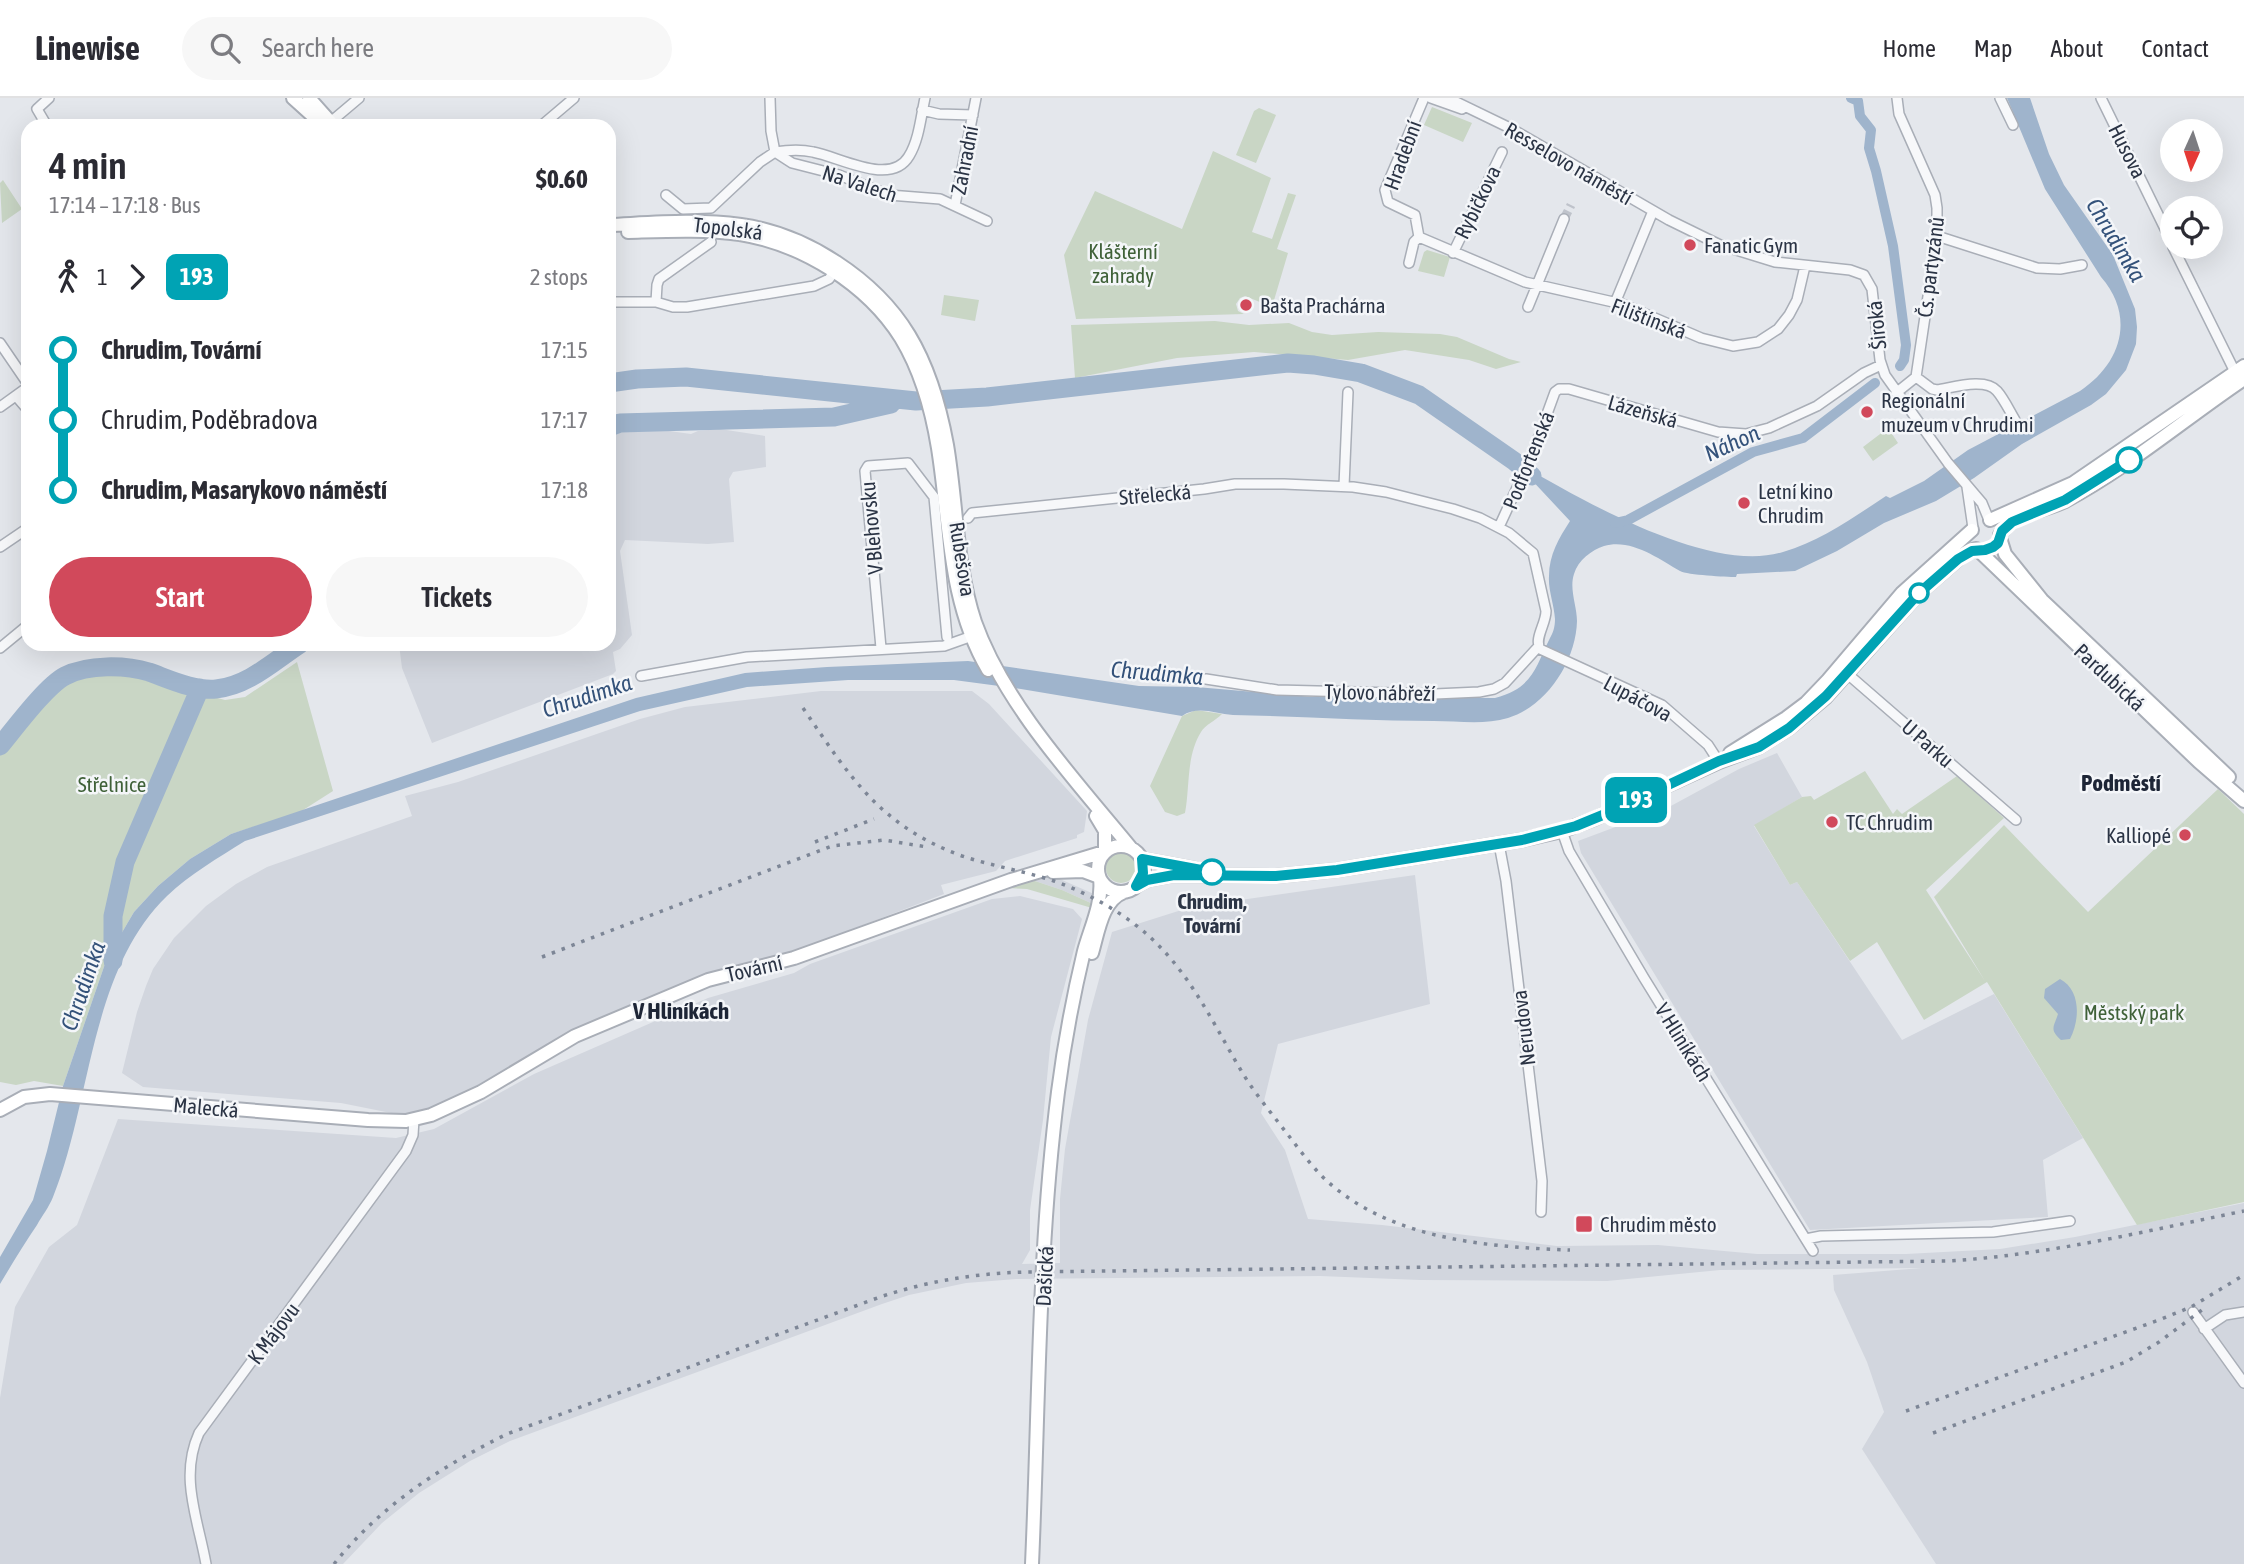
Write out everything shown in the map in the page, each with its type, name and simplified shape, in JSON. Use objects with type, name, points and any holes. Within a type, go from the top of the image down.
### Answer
[{"type":"street","points":[[43,119],[37,109],[49,98]]},
{"type":"street","points":[[293,98],[321,119]]},
{"type":"street","points":[[309,98],[325,119]]},
{"type":"street","points":[[336,119],[359,98]]},
{"type":"street","points":[[549,119],[574,98]]},
{"type":"street","points":[[666,195],[683,209],[711,208],[760,162],[775,152],[770,98]]},
{"type":"street","points":[[922,110],[925,98]]},
{"type":"street","name":"Zahradní","points":[[955,205],[976,98]]},
{"type":"street","name":"Hradební","points":[[1419,237],[1415,215],[1388,202],[1385,190],[1423,98]]},
{"type":"street","points":[[1431,98],[1448,106],[1480,113]]},
{"type":"street","points":[[1448,98],[1480,113]]},
{"type":"street","name":"Čs. partyzánů","points":[[1897,98],[1899,114],[1936,197],[1937,236],[1916,377]]},
{"type":"street","points":[[2000,98],[2013,125]]},
{"type":"street","name":"Husova","points":[[2101,98],[2160,218]]},
{"type":"street","name":"Na Valech","points":[[775,152],[798,149],[880,171],[898,167],[908,158],[913,147],[922,110]]},
{"type":"street","name":"Zahradní","points":[[922,110],[973,116]]},
{"type":"street","name":"Resselovo náměstí","points":[[1480,113],[1534,141],[1655,212]]},
{"type":"street","name":"Na Valech","points":[[775,152],[792,163],[839,175],[888,195],[927,197],[955,205],[987,221]]},
{"type":"street","name":"Rybičkova","points":[[1452,253],[1502,152]]},
{"type":"street","points":[[1615,303],[1655,212]]},
{"type":"street","name":"Široká","points":[[1655,212],[1729,248],[1764,259],[1850,270],[1861,273],[1869,280],[1874,295],[1882,368],[1896,393],[1985,509],[1990,520]]},
{"type":"street","points":[[1528,307],[1564,219]]},
{"type":"street","name":"Topolská","points":[[616,225],[694,222],[743,225],[790,239],[836,269]]},
{"type":"street","name":"Topolská","points":[[616,233],[698,231],[741,234],[788,247],[836,269]]},
{"type":"street","points":[[1937,236],[2037,268],[2060,269],[2082,265]]},
{"type":"street","points":[[1409,263],[1414,242],[1419,237]]},
{"type":"street","name":"Filištínská","points":[[1419,237],[1452,253],[1536,285],[1630,306],[1715,343],[1733,346],[1750,345],[1771,335],[1789,315],[1800,291],[1805,266]]},
{"type":"street","points":[[656,302],[659,279],[711,242]]},
{"type":"street","name":"Husova","points":[[2180,259],[2241,372]]},
{"type":"street","points":[[616,302],[656,302],[680,307],[820,283],[836,269]]},
{"type":"street","name":"Rubešova","points":[[836,269],[870,301],[895,330],[925,378],[938,427],[953,533],[958,592],[987,661],[1035,741],[1101,822],[1105,835],[1105,852]]},
{"type":"street","points":[[0,343],[21,375]]},
{"type":"street","name":"Lázeňská","points":[[1555,392],[1569,389],[1734,435],[1769,428],[1817,406],[1864,373],[1882,368]]},
{"type":"street","points":[[1231,875],[1142,859],[1131,848],[1117,846],[1105,852],[1098,864],[1100,878],[1111,890],[1131,889],[1147,880],[1174,875],[1276,876],[1313,873],[1499,844],[1562,831],[1615,810],[1719,761],[1759,747],[1789,728],[1818,704],[1902,593],[1980,522],[2073,483],[2241,372]]},
{"type":"street","points":[[1842,670],[1918,594],[1958,559],[1977,550],[1993,547],[2012,522],[2057,505],[2091,485],[2241,372]]},
{"type":"street","points":[[1896,393],[1916,377],[1937,390],[1982,384],[1991,386],[1998,391],[2015,420]]},
{"type":"street","points":[[0,407],[21,392]]},
{"type":"street","points":[[1344,486],[1348,392]]},
{"type":"street","name":"Podfortenská","points":[[1499,527],[1555,392]]},
{"type":"street","points":[[16,396],[21,402]]},
{"type":"street","name":"V Blehovsku","points":[[881,648],[865,471],[868,466],[908,463],[933,494],[947,637]]},
{"type":"street","name":"Střelecká","points":[[968,518],[972,513],[1236,484],[1344,486],[1386,492],[1453,509],[1499,527],[1531,550],[1536,561]]},
{"type":"street","name":"Široká","points":[[1966,486],[1972,529]]},
{"type":"street","points":[[1990,520],[1996,525],[2000,536]]},
{"type":"street","points":[[1972,529],[1971,540],[1977,550]]},
{"type":"street","points":[[0,547],[21,533]]},
{"type":"street","name":"Pardubická","points":[[2000,536],[2005,554],[2042,600],[2244,792]]},
{"type":"street","name":"Pardubická","points":[[1977,550],[2199,762],[2244,801]]},
{"type":"street","name":"Tylovo nábřeží","points":[[1206,679],[1277,690],[1435,694],[1494,689],[1541,649],[1538,641],[1547,614],[1536,561]]},
{"type":"street","points":[[0,648],[21,631]]},
{"type":"street","points":[[641,676],[747,657],[944,646],[975,634]]},
{"type":"street","name":"Lupáčova","points":[[1541,649],[1667,708],[1713,749],[1719,761]]},
{"type":"street","name":"U Parku","points":[[1842,670],[2016,820]]},
{"type":"street","name":"Rubešova","points":[[1010,698],[1131,848]]},
{"type":"street","name":"V Hliníkách","points":[[1562,831],[1569,851],[1644,978],[1813,1251]]},
{"type":"street","name":"Nerudova","points":[[1499,844],[1506,881],[1542,1181],[1541,1212]]},
{"type":"street","name":"Tovární","points":[[414,1119],[465,1101],[583,1033],[709,980],[794,958],[1028,874],[1105,852]]},
{"type":"street","points":[[1131,889],[1143,873],[1142,859]]},
{"type":"street","name":"Tovární","points":[[1028,874],[1072,870],[1091,872],[1100,878]]},
{"type":"street","name":"Dašická","points":[[1032,1564],[1043,1271],[1051,1163],[1065,1042],[1085,948],[1100,895],[1100,878]]},
{"type":"street","name":"Dašická","points":[[1077,989],[1108,904],[1116,895],[1131,889]]},
{"type":"street","name":"Malecká","points":[[0,1110],[24,1097],[50,1094],[368,1120],[414,1119]]},
{"type":"street","name":"K Májovu","points":[[206,1564],[189,1481],[190,1458],[199,1433],[406,1151],[413,1135],[414,1119]]},
{"type":"street","points":[[1806,1239],[1821,1236],[1993,1232],[2070,1221]]},
{"type":"street","points":[[2193,1312],[2244,1383]]},
{"type":"street","points":[[2204,1329],[2225,1315],[2244,1312]]},
{"type":"shaded area","points":[[647,428],[691,434],[720,429],[765,436],[766,467],[733,472],[729,479],[734,542],[708,544],[625,540],[620,551],[632,635],[616,651],[616,434]]},
{"type":"shaded area","points":[[400,651],[615,651],[613,652],[616,671],[432,743],[402,668]]},
{"type":"shaded area","points":[[821,691],[972,691],[989,704],[1087,811],[1084,832],[1077,835],[1077,838],[1005,861],[996,871],[941,885],[944,894],[775,959],[727,970],[461,1097],[427,1110],[401,1115],[341,1103],[143,1087],[122,1073],[146,986],[153,969],[174,938],[206,906],[236,884],[267,867],[412,816],[405,796],[458,782],[640,719],[685,707]]},
{"type":"shaded area","points":[[1777,753],[1802,797],[1754,826],[1790,885],[1797,882],[1902,1040],[1994,994],[2083,1138],[2043,1160],[2048,1217],[1810,1230],[1581,853],[1578,841],[1669,807],[1739,769]]},
{"type":"shaded area","points":[[1415,875],[1430,1004],[1278,1044],[1261,1113],[1285,1150],[1308,1219],[1557,1246],[1658,1245],[1757,1254],[1906,1254],[2000,1249],[2075,1237],[2244,1203],[2244,1564],[1936,1564],[1862,1449],[1884,1412],[1867,1362],[1834,1290],[1833,1275],[1922,1268],[1720,1270],[1607,1281],[1420,1280],[1320,1276],[1016,1279],[966,1283],[909,1295],[882,1304],[510,1441],[470,1461],[419,1493],[382,1523],[343,1564],[0,1564],[0,1398],[15,1307],[49,1247],[77,1225],[118,1119],[396,1138],[434,1129],[534,1074],[708,998],[794,973],[810,964],[992,899],[1020,896],[1073,909],[1082,919],[1051,1037],[1030,1210],[1030,1250],[1022,1264],[1060,1263],[1060,1199],[1065,1149],[1088,1020],[1112,932],[1191,907]]},
{"type":"shaded area","points":[[1053,876],[1094,894],[1093,904],[1032,880]]},
{"type":"green space","points":[[1432,107],[1472,123],[1463,142],[1424,125]]},
{"type":"green space","points":[[1259,108],[1276,115],[1256,163],[1236,155],[1254,111]]},
{"type":"green space","name":"Klášterní zahrady","points":[[1213,151],[1271,178],[1252,232],[1272,239],[1288,193],[1296,195],[1277,249],[1288,253],[1272,307],[1245,296],[1236,304],[1238,311],[1244,314],[1076,319],[1064,255],[1095,191],[1182,229]]},
{"type":"green space","points":[[3,180],[21,207],[2,223],[0,183]]},
{"type":"green space","points":[[1427,250],[1450,257],[1444,277],[1418,271]]},
{"type":"green space","points":[[944,295],[979,300],[975,321],[941,315]]},
{"type":"green space","points":[[1215,321],[1249,325],[1289,323],[1312,332],[1332,335],[1378,332],[1440,334],[1457,337],[1521,362],[1496,369],[1469,360],[1405,350],[1348,360],[1254,352],[1177,358],[1075,378],[1071,325]]},
{"type":"green space","points":[[1888,428],[1898,443],[1873,461],[1863,447]]},
{"type":"green space","name":"Střelnice","points":[[297,662],[333,791],[300,812],[231,834],[190,859],[158,886],[134,912],[107,958],[63,1086],[34,1081],[16,1085],[0,1082],[0,754],[44,695],[79,671],[108,669],[225,700],[245,697]]},
{"type":"green space","points":[[1196,710],[1222,714],[1203,730],[1196,741],[1185,813],[1177,816],[1165,812],[1150,786],[1182,716]]},
{"type":"green space","name":"Městský park","points":[[1865,771],[1893,814],[1897,809],[1902,814],[1957,776],[2004,818],[1926,890],[1985,981],[1934,897],[2004,825],[2088,912],[2218,789],[2244,814],[2244,1202],[2137,1225],[1987,982],[1924,1020],[1877,942],[1850,961],[1797,882],[1790,885],[1754,825],[1802,797],[1811,796],[1814,800]]},
{"type":"green space","points":[[1121,853],[1127,854],[1135,862],[1135,874],[1127,882],[1121,883],[1115,882],[1107,874],[1106,868],[1107,862],[1115,854]]},
{"type":"green space","points":[[1032,880],[1093,904],[1092,908],[1027,889],[1005,888]]},
{"type":"water","points":[[2007,98],[2030,98],[2049,154],[2064,185],[2113,255],[2135,309],[2136,344],[2126,370],[2106,394],[2022,444],[1936,501],[1884,523],[1837,551],[1795,571],[1737,574],[1736,577],[1698,575],[1680,571],[1634,547],[1614,544],[1595,550],[1582,560],[1574,574],[1572,586],[1577,621],[1565,666],[1547,693],[1535,703],[1522,712],[1499,720],[1384,720],[1233,715],[1200,711],[1182,716],[954,680],[848,680],[747,687],[640,711],[245,841],[176,888],[141,927],[122,962],[107,999],[66,1160],[53,1197],[0,1284],[0,1257],[33,1200],[63,1086],[107,958],[134,912],[158,886],[190,859],[231,834],[636,698],[745,673],[968,661],[1139,686],[1196,687],[1313,697],[1495,698],[1518,689],[1525,683],[1536,668],[1552,634],[1555,619],[1549,587],[1549,568],[1555,547],[1570,521],[1514,461],[1573,494],[1645,529],[1718,553],[1753,556],[1783,552],[1824,535],[1886,496],[1890,498],[1924,481],[1968,450],[2080,391],[2106,367],[2114,354],[2121,324],[2118,308],[2112,292],[2045,189]]},
{"type":"water","points":[[2060,979],[2072,990],[2077,1006],[2076,1023],[2070,1039],[2061,1040],[2054,1030],[2058,1014],[2044,998],[2045,989]]},
{"type":"waterway","name":"Náhon","points":[[1851,98],[1858,101],[1860,116],[1871,130],[1869,148],[1893,246],[1906,345],[1904,360],[1900,366]]},
{"type":"waterway","points":[[616,382],[686,377],[916,401],[987,397],[1288,363],[1314,365],[1361,373],[1419,395],[1532,476]]},
{"type":"waterway","name":"Náhon","points":[[1615,523],[1628,520],[1753,452],[1803,438],[1875,383]]},
{"type":"waterway","points":[[616,424],[834,417],[891,404]]},
{"type":"waterway","points":[[0,746],[49,689],[57,681],[74,672],[107,667],[129,668],[190,686],[216,689],[250,678],[290,651]]},
{"type":"waterway","name":"Chrudimka","points":[[113,961],[113,916],[125,862],[200,688]]},
{"type":"tunnel","points":[[1564,219],[1571,205]]},
{"type":"railway","points":[[803,708],[869,797],[909,830],[962,856],[1043,877],[1075,889],[1114,910],[1151,938],[1194,989],[1244,1075],[1308,1161],[1320,1175],[1359,1205],[1386,1219],[1446,1237],[1477,1243],[1570,1250]]},
{"type":"railway","points":[[815,842],[874,819]]},
{"type":"railway","points":[[542,957],[832,846],[884,840],[927,847]]},
{"type":"railway","points":[[334,1564],[371,1524],[413,1489],[507,1434],[880,1297],[953,1279],[1028,1272],[1948,1261],[2060,1248],[2244,1211]]},
{"type":"railway","points":[[1906,1411],[2159,1320],[2191,1307],[2244,1275]]},
{"type":"railway","points":[[1933,1433],[2126,1362],[2159,1342],[2206,1307]]},
{"type":"bus line","name":"193","points":[[1212,872],[1142,859],[1143,873],[1136,886],[1147,880],[1174,875],[1288,876],[1313,873],[1546,835],[1594,819],[1719,761],[1759,747],[1811,711],[1903,608],[1964,554],[1993,547],[1998,543],[2005,527],[2012,522],[2065,500],[2129,460]]},
{"type":"place","name":"Fanatic Gym","points":[[1690,245]]},
{"type":"place","name":"Bašta Prachárna","points":[[1246,305]]},
{"type":"place","name":"Regionální muzeum v Chrudimi","points":[[1867,412]]},
{"type":"place","name":"Letní kino Chrudim","points":[[1744,503]]},
{"type":"place","name":"TC Chrudim","points":[[1832,822]]},
{"type":"place","name":"Kalliopé","points":[[2185,835]]},
{"type":"place","name":"Chrudim, Tovární","points":[[1212,872]]},
{"type":"place","name":"Chrudim město","points":[[1584,1224]]},
{"type":"district","name":"Podměstí","points":[[2121,783]]},
{"type":"district","name":"V Hliníkách","points":[[681,1011]]}]
